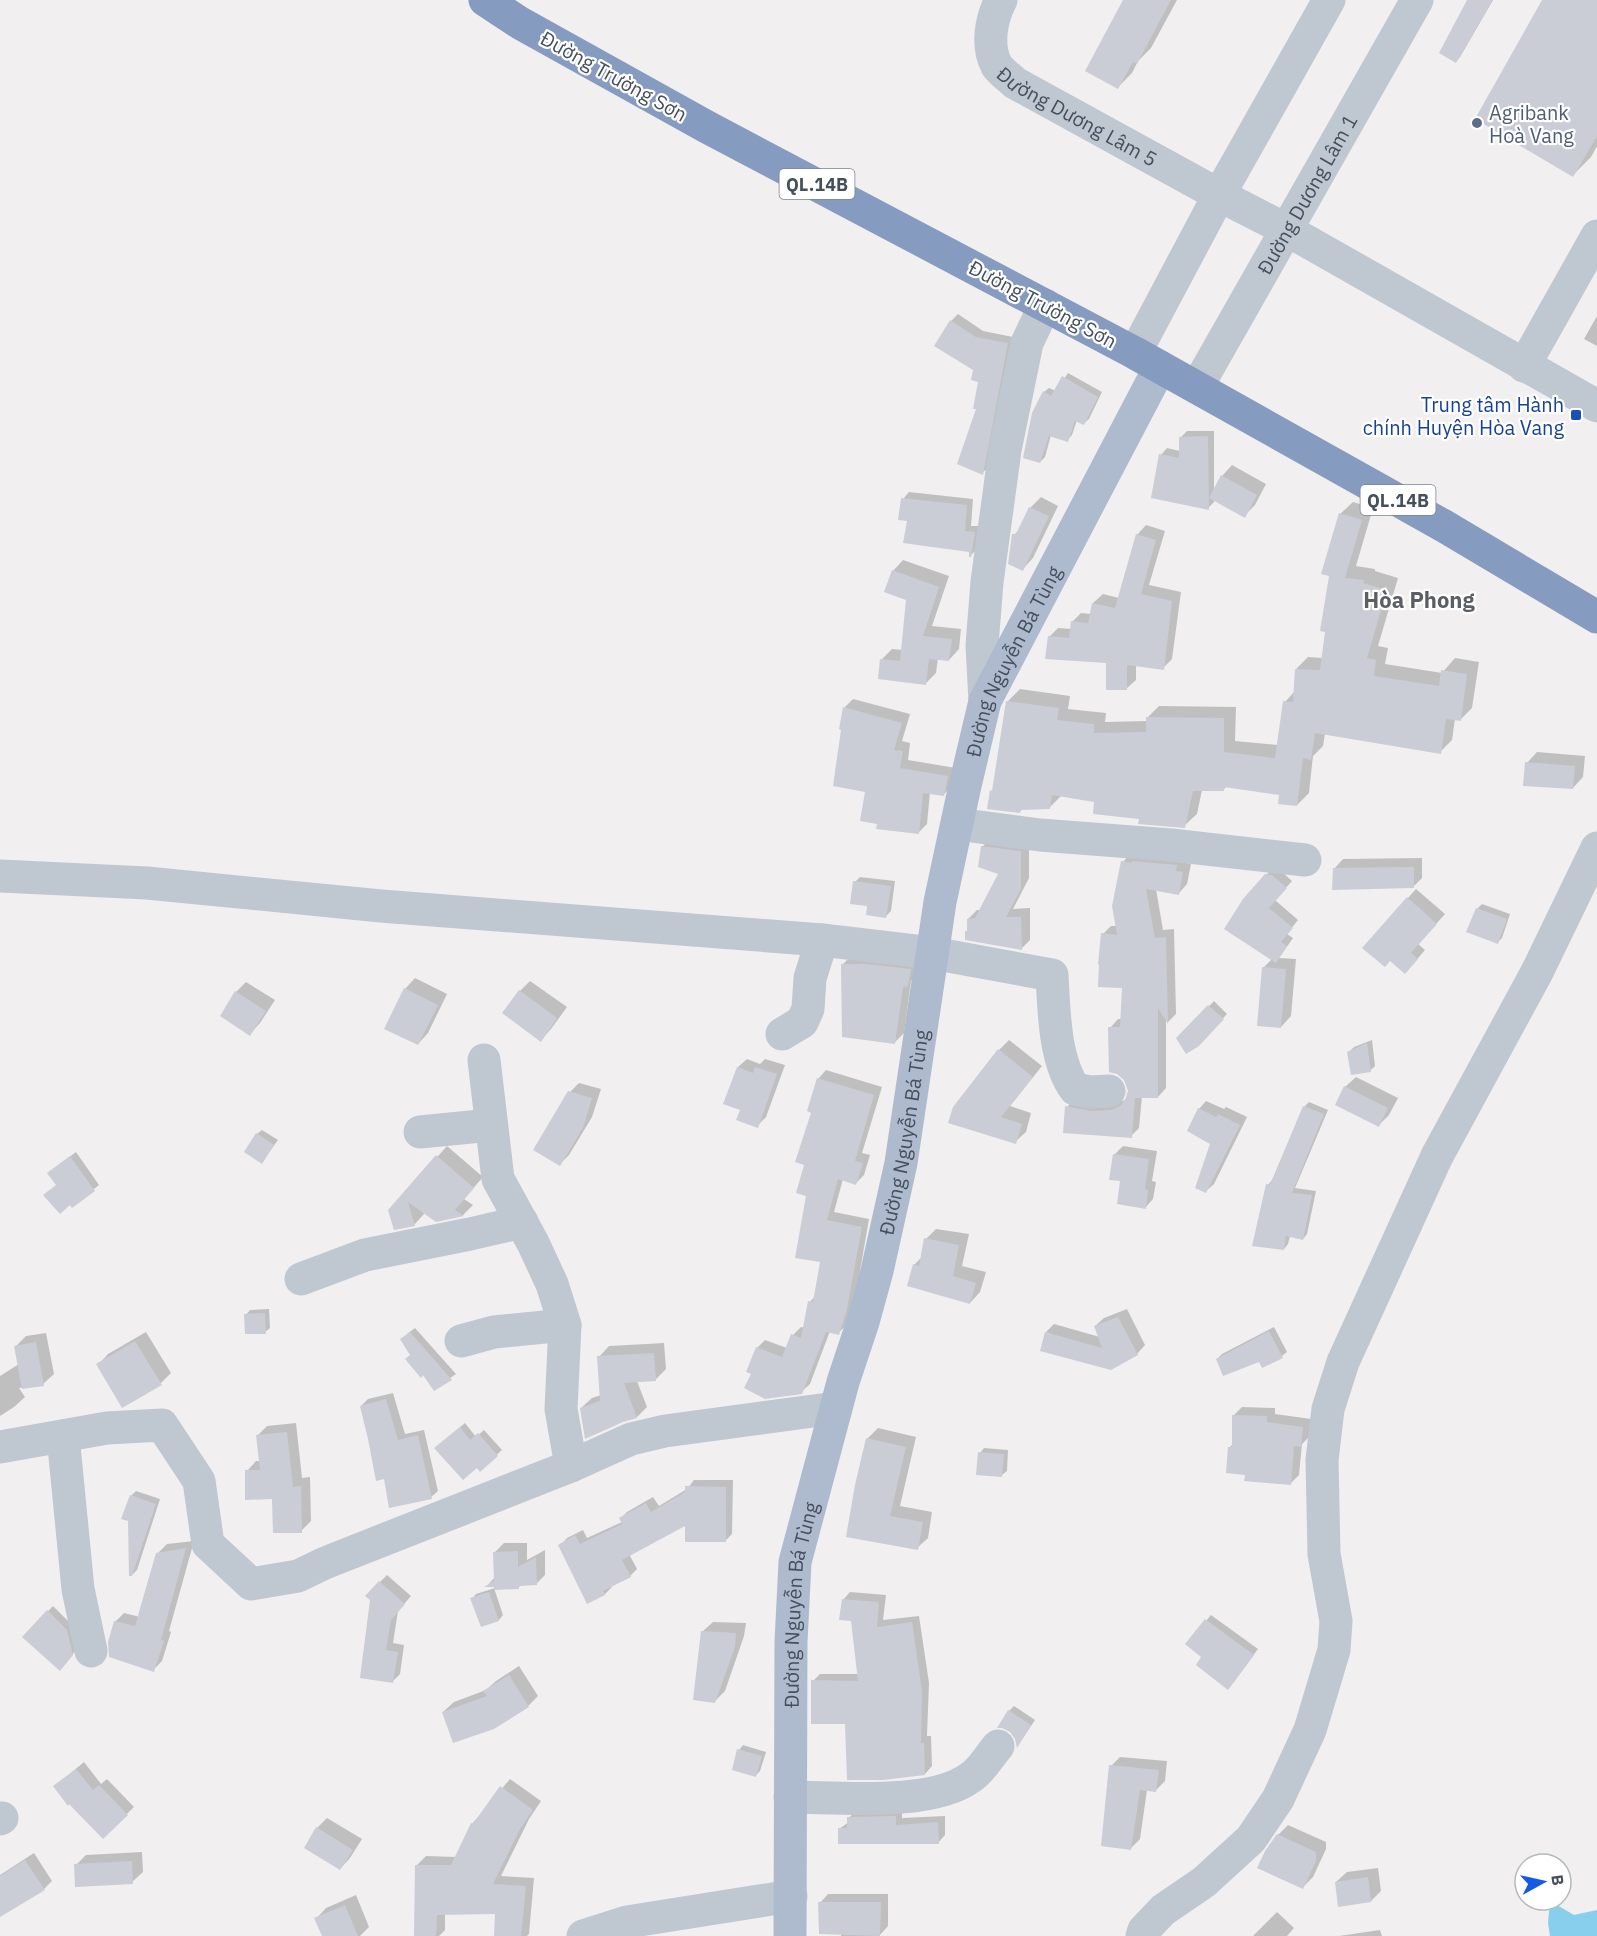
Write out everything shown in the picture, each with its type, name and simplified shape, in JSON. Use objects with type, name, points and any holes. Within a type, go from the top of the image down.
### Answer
[{"type":"highway","name":"Đường Trường Sơn","points":[[493,5],[520,24],[707,126],[1197,387],[1444,526],[1597,617]]},
{"type":"main road","name":"Đường Nguyễn Bá Tùng","points":[[790,1936],[791,1642],[795,1562],[836,1408],[877,1271],[901,1163],[940,902],[957,824],[985,701],[1148,360]]},
{"type":"street","name":"Đường Dương Lâm 5","points":[[1001,0],[996,9],[990,40],[998,67],[1015,83],[1287,230],[1597,406]]},
{"type":"street","points":[[1148,360],[1220,195],[1329,0]]},
{"type":"street","name":"Đường Dương Lâm 1","points":[[1197,387],[1417,0]]},
{"type":"street","points":[[1524,366],[1597,236]]},
{"type":"street","points":[[985,701],[982,645],[987,582],[1005,450],[1027,343],[1045,305]]},
{"type":"street","points":[[957,824],[1040,835],[1171,845],[1305,861]]},
{"type":"street","points":[[1142,1936],[1144,1930],[1163,1910],[1204,1882],[1251,1839],[1278,1799],[1310,1730],[1334,1650],[1336,1621],[1324,1554],[1322,1460],[1328,1408],[1343,1362],[1437,1156],[1537,972],[1597,849]]},
{"type":"street","points":[[0,876],[147,883],[381,906],[822,940],[932,953],[1052,975],[1057,1041],[1070,1083],[1075,1089],[1090,1092],[1109,1091]]},
{"type":"street","points":[[782,1034],[802,1022],[808,1009],[810,978],[822,940]]},
{"type":"street","points":[[484,1060],[498,1179],[552,1284],[565,1325],[561,1408],[571,1466]]},
{"type":"street","points":[[420,1132],[491,1125]]},
{"type":"street","points":[[302,1279],[365,1255],[522,1222]]},
{"type":"street","points":[[461,1341],[494,1332],[565,1325]]},
{"type":"street","points":[[0,1447],[107,1428],[162,1425],[199,1481],[208,1544],[251,1584],[298,1576],[396,1534],[571,1466],[631,1439],[665,1431],[836,1408]]},
{"type":"street","points":[[63,1436],[78,1589],[91,1651]]},
{"type":"street","points":[[790,1797],[905,1797],[939,1791],[956,1786],[972,1777],[998,1746]]},
{"type":"street","points":[[583,1936],[627,1922],[791,1896]]},
{"type":"water","points":[[1597,1910],[1597,1936],[1550,1936],[1549,1912],[1569,1912],[1574,1915]]},
{"type":"building","points":[[1123,0],[1171,0],[1137,64],[1133,62],[1118,89],[1085,71]]},
{"type":"building","points":[[1467,0],[1493,0],[1456,63],[1439,53]]},
{"type":"building","points":[[1542,0],[1597,0],[1597,136],[1573,177],[1475,119]]},
{"type":"building","points":[[950,320],[976,337],[1008,343],[983,475],[957,464],[976,409],[973,409],[978,382],[971,380],[973,370],[934,346]]},
{"type":"building","points":[[1062,376],[1098,397],[1084,425],[1075,421],[1068,442],[1049,436],[1040,463],[1023,458],[1032,413],[1043,391],[1051,396]]},
{"type":"building","points":[[1208,436],[1209,510],[1151,498],[1159,454],[1179,458],[1179,437]]},
{"type":"building","points":[[1221,475],[1257,495],[1245,518],[1209,498]]},
{"type":"building","points":[[901,498],[967,505],[965,531],[975,532],[971,557],[969,557],[969,552],[903,543],[907,521],[898,520]]},
{"type":"building","points":[[1029,507],[1049,516],[1023,571],[1008,564],[1012,534],[1016,534]]},
{"type":"building","points":[[1339,513],[1362,520],[1345,578],[1364,580],[1363,583],[1387,590],[1367,658],[1376,660],[1374,676],[1439,686],[1441,670],[1467,674],[1461,721],[1446,719],[1441,754],[1315,733],[1311,760],[1303,758],[1297,806],[1278,804],[1279,795],[1224,787],[1224,791],[1193,791],[1185,828],[1138,824],[1139,819],[1093,814],[1094,802],[1052,795],[1050,809],[1020,810],[1020,813],[987,809],[990,790],[992,791],[1006,701],[1059,708],[1057,720],[1094,724],[1094,733],[1146,732],[1146,717],[1224,718],[1224,752],[1275,758],[1283,701],[1293,702],[1295,669],[1320,670],[1325,632],[1320,631],[1329,576],[1321,574]]},
{"type":"building","points":[[1136,534],[1156,540],[1141,594],[1172,601],[1164,670],[1127,665],[1127,690],[1106,690],[1106,663],[1045,659],[1048,636],[1069,638],[1071,621],[1088,623],[1092,603],[1115,608]]},
{"type":"building","points":[[892,570],[939,587],[923,636],[952,639],[949,661],[929,659],[926,685],[878,679],[880,659],[900,661],[906,600],[884,592]]},
{"type":"building","points":[[843,707],[902,723],[894,750],[903,751],[900,768],[948,776],[944,796],[923,793],[919,834],[876,829],[877,824],[860,821],[865,792],[833,786]]},
{"type":"building","points":[[1525,762],[1575,766],[1573,789],[1523,786]]},
{"type":"building","points":[[981,846],[1021,851],[1021,889],[1006,917],[1021,917],[1022,950],[965,940],[967,919],[975,918],[998,874],[978,867]]},
{"type":"building","points":[[1121,861],[1177,865],[1176,871],[1183,872],[1179,895],[1146,889],[1155,938],[1166,937],[1168,1024],[1158,1008],[1158,1098],[1135,1098],[1132,1138],[1063,1133],[1065,1106],[1091,1111],[1111,1110],[1120,1106],[1128,1091],[1124,1080],[1117,1074],[1109,1072],[1108,1027],[1120,1027],[1122,988],[1098,987],[1101,933],[1117,935],[1112,906]]},
{"type":"building","points":[[1414,867],[1414,888],[1332,890],[1333,868]]},
{"type":"building","points":[[1265,874],[1272,875],[1287,888],[1269,908],[1293,928],[1281,942],[1287,946],[1276,963],[1224,929],[1243,899]]},
{"type":"building","points":[[853,881],[891,886],[886,918],[866,915],[867,906],[850,904]]},
{"type":"building","points":[[1407,897],[1437,924],[1411,953],[1418,959],[1405,974],[1390,961],[1385,967],[1362,948]]},
{"type":"building","points":[[1476,908],[1507,919],[1498,944],[1466,932]]},
{"type":"building","points":[[841,964],[867,964],[911,969],[908,986],[903,987],[895,1044],[842,1037]]},
{"type":"building","points":[[1262,967],[1286,969],[1281,1028],[1257,1026]]},
{"type":"building","points":[[404,988],[438,1005],[418,1045],[384,1029]]},
{"type":"building","points":[[519,990],[557,1018],[541,1042],[502,1013]]},
{"type":"building","points":[[235,991],[266,1011],[250,1036],[220,1016]]},
{"type":"building","points":[[1208,1005],[1224,1019],[1199,1046],[1186,1054],[1176,1038]]},
{"type":"building","points":[[1367,1043],[1371,1072],[1351,1075],[1347,1052]]},
{"type":"building","points":[[998,1049],[1033,1077],[1001,1117],[1022,1124],[1016,1144],[948,1123],[953,1107]]},
{"type":"building","points":[[737,1067],[753,1073],[755,1067],[777,1074],[758,1128],[736,1120],[740,1110],[723,1104]]},
{"type":"building","points":[[817,1078],[874,1095],[855,1161],[863,1163],[856,1185],[838,1179],[827,1220],[862,1227],[847,1309],[839,1335],[826,1332],[802,1394],[765,1399],[744,1388],[751,1374],[746,1372],[756,1347],[782,1357],[791,1334],[801,1338],[808,1301],[813,1302],[820,1262],[795,1258],[806,1196],[796,1193],[804,1165],[795,1162],[811,1113],[807,1111]]},
{"type":"building","points":[[1344,1086],[1388,1108],[1379,1127],[1335,1105]]},
{"type":"building","points":[[568,1091],[592,1098],[583,1128],[560,1166],[533,1150]]},
{"type":"building","points":[[1303,1106],[1324,1114],[1292,1193],[1312,1195],[1303,1240],[1286,1236],[1284,1250],[1252,1246],[1266,1184],[1270,1185]]},
{"type":"building","points":[[1198,1108],[1216,1117],[1218,1114],[1240,1125],[1206,1193],[1195,1188],[1210,1144],[1187,1131]]},
{"type":"building","points":[[256,1133],[274,1145],[262,1164],[244,1152]]},
{"type":"building","points":[[1113,1154],[1149,1159],[1145,1189],[1148,1190],[1146,1209],[1117,1204],[1120,1181],[1109,1180]]},
{"type":"building","points":[[436,1155],[474,1188],[455,1210],[464,1216],[436,1222],[408,1202],[415,1226],[394,1230],[388,1210]]},
{"type":"building","points":[[70,1156],[95,1191],[72,1208],[70,1205],[60,1214],[43,1195],[56,1185],[47,1173]]},
{"type":"building","points":[[924,1238],[959,1245],[953,1276],[976,1283],[970,1304],[907,1286],[913,1264],[919,1266]]},
{"type":"building","points":[[265,1313],[266,1334],[245,1334],[244,1314]]},
{"type":"building","points":[[1118,1317],[1138,1355],[1111,1370],[1040,1351],[1045,1332],[1102,1348],[1094,1326]]},
{"type":"building","points":[[1269,1331],[1283,1358],[1262,1368],[1259,1362],[1223,1376],[1216,1359]]},
{"type":"building","points":[[410,1332],[452,1380],[434,1391],[423,1375],[421,1378],[405,1359],[410,1355],[400,1339]]},
{"type":"building","points":[[135,1341],[162,1385],[122,1408],[96,1364]]},
{"type":"building","points":[[36,1342],[44,1386],[22,1389],[14,1346]]},
{"type":"building","points":[[654,1353],[656,1381],[624,1383],[637,1418],[585,1439],[580,1408],[600,1401],[597,1356]]},
{"type":"building","points":[[386,1399],[398,1440],[418,1435],[432,1499],[389,1508],[384,1479],[376,1481],[360,1406]]},
{"type":"building","points":[[1232,1415],[1267,1416],[1267,1422],[1303,1427],[1301,1447],[1294,1446],[1291,1485],[1244,1481],[1245,1475],[1226,1473],[1228,1447],[1232,1447]]},
{"type":"building","points":[[460,1427],[470,1440],[478,1433],[498,1456],[480,1472],[477,1468],[463,1480],[434,1448]]},
{"type":"building","points":[[287,1432],[293,1487],[301,1486],[302,1533],[273,1533],[272,1499],[245,1500],[245,1470],[260,1470],[256,1435]]},
{"type":"building","points":[[866,1438],[906,1447],[890,1516],[923,1522],[918,1550],[846,1537]]},
{"type":"building","points":[[978,1452],[1004,1454],[1002,1477],[976,1475]]},
{"type":"building","points":[[685,1486],[726,1487],[726,1542],[685,1542],[685,1526],[622,1560],[631,1577],[603,1591],[605,1595],[587,1604],[558,1545],[575,1535],[580,1544],[622,1524],[619,1518],[646,1503],[651,1512],[685,1492]]},
{"type":"building","points":[[130,1495],[156,1504],[132,1576],[129,1576],[128,1521],[121,1519]]},
{"type":"building","points":[[186,1548],[161,1640],[164,1641],[154,1672],[109,1657],[108,1642],[114,1621],[135,1626],[156,1553]]},
{"type":"building","points":[[518,1551],[518,1567],[536,1557],[537,1585],[519,1586],[519,1589],[494,1590],[494,1587],[484,1587],[494,1581],[493,1552]]},
{"type":"building","points":[[379,1581],[405,1604],[391,1620],[386,1650],[398,1652],[393,1683],[360,1678],[370,1600],[365,1596]]},
{"type":"building","points":[[489,1592],[499,1621],[481,1627],[470,1598]]},
{"type":"building","points":[[842,1599],[879,1602],[877,1627],[912,1622],[922,1691],[921,1743],[924,1743],[925,1775],[883,1780],[847,1780],[845,1724],[811,1724],[811,1680],[858,1681],[851,1621],[839,1620]]},
{"type":"building","points":[[47,1610],[67,1630],[73,1655],[60,1671],[22,1637]]},
{"type":"building","points":[[1205,1619],[1254,1655],[1228,1690],[1196,1665],[1201,1657],[1185,1644]]},
{"type":"building","points":[[701,1631],[736,1633],[735,1647],[715,1703],[693,1700]]},
{"type":"building","points":[[509,1675],[529,1707],[494,1729],[453,1743],[442,1712],[487,1696],[483,1691]]},
{"type":"building","points":[[1008,1710],[1031,1725],[1017,1748],[1010,1732],[997,1728]]},
{"type":"building","points":[[737,1749],[762,1756],[756,1777],[732,1770]]},
{"type":"building","points":[[1109,1765],[1159,1770],[1156,1792],[1140,1790],[1131,1850],[1101,1846]]},
{"type":"building","points":[[76,1769],[93,1790],[99,1785],[128,1815],[103,1839],[69,1804],[68,1806],[53,1786]]},
{"type":"building","points":[[500,1786],[533,1810],[520,1829],[493,1884],[526,1886],[521,1936],[494,1936],[495,1914],[437,1915],[436,1936],[414,1936],[415,1865],[451,1865],[471,1823],[473,1824]]},
{"type":"building","points":[[896,1816],[896,1825],[938,1822],[939,1844],[838,1844],[838,1828],[847,1828],[847,1817]]},
{"type":"building","points":[[316,1827],[353,1850],[340,1870],[304,1848]]},
{"type":"building","points":[[1277,1834],[1316,1852],[1316,1861],[1303,1889],[1257,1868]]},
{"type":"building","points":[[25,1860],[45,1890],[0,1917],[0,1876]]},
{"type":"building","points":[[132,1861],[133,1884],[75,1887],[74,1864]]},
{"type":"building","points":[[1368,1877],[1371,1902],[1338,1907],[1335,1882]]},
{"type":"building","points":[[818,1902],[881,1902],[880,1936],[819,1934]]},
{"type":"building","points":[[345,1905],[358,1936],[322,1936],[314,1918]]},
{"type":"place","name":"Agribank Hoà Vang","points":[[1477,123]]},
{"type":"place","name":"Trung tâm Hành chính Huyện Hòa Vang","points":[[1576,415]]},
{"type":"district","name":"Hòa Phong","points":[[1419,599]]}]
